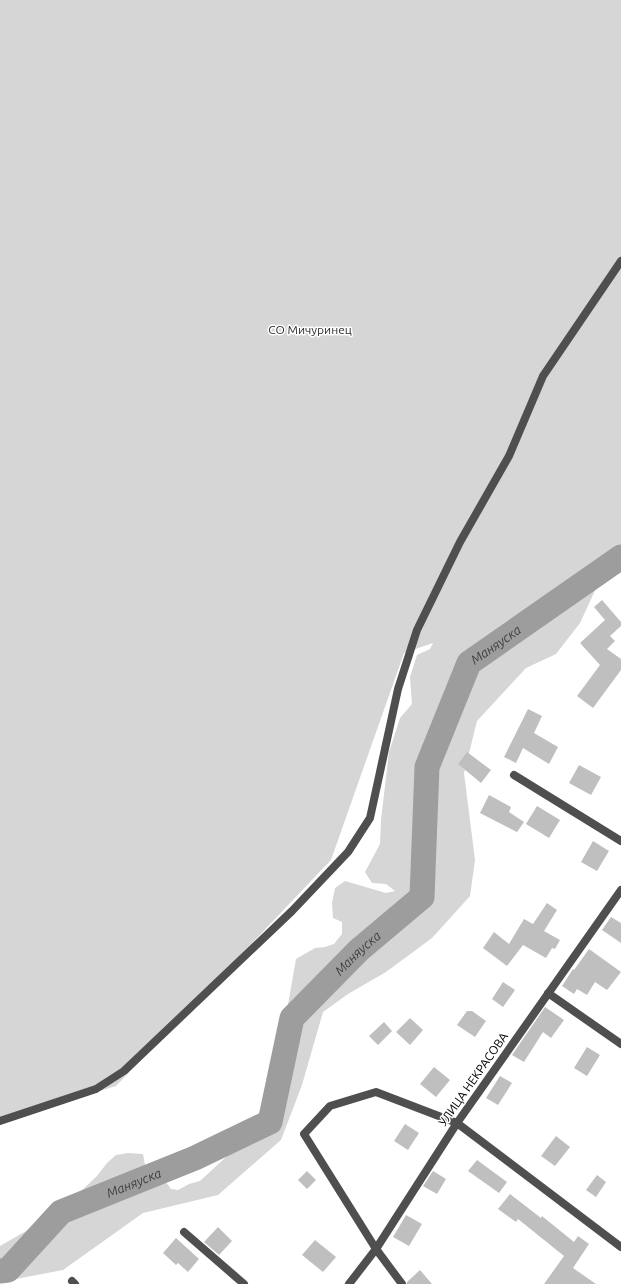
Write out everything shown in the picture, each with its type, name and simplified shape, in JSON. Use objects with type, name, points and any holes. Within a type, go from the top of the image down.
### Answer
[{"type":"street","points":[[0,1121],[96,1089],[124,1071],[292,911],[348,852],[370,818],[398,689],[417,630],[460,542],[509,456],[543,376],[621,261]]},
{"type":"street","points":[[514,775],[621,841]]},
{"type":"street","name":"УЛИЦА НЕКРАСОВА","points":[[349,1284],[376,1249],[457,1123],[621,890]]},
{"type":"street","points":[[548,993],[621,1044]]},
{"type":"street","points":[[402,1284],[376,1249],[304,1134],[330,1106],[376,1092],[457,1123],[621,1247]]},
{"type":"street","points":[[184,1232],[244,1284]]},
{"type":"green space","name":"СО Мичуринец","points":[[0,0],[621,0],[621,555],[610,558],[580,623],[556,654],[526,668],[477,721],[464,773],[475,860],[470,896],[432,938],[386,972],[348,994],[323,1012],[302,1085],[281,1140],[218,1195],[143,1213],[63,1270],[0,1282],[0,1246],[26,1231],[48,1211],[78,1194],[116,1155],[128,1153],[143,1154],[146,1167],[165,1182],[171,1189],[178,1190],[189,1184],[200,1181],[239,1145],[249,1139],[263,1115],[273,1090],[296,959],[315,948],[334,944],[342,934],[342,922],[333,918],[332,903],[335,888],[345,881],[386,893],[395,891],[386,884],[372,883],[365,872],[380,844],[381,820],[389,752],[400,718],[412,704],[410,677],[417,655],[430,649],[433,643],[404,653],[331,860],[116,1086],[0,1121]]},
{"type":"building","points":[[602,600],[621,622],[621,626],[610,636],[615,641],[607,649],[621,659],[621,670],[593,708],[577,696],[600,665],[580,643],[605,620],[594,607]]},
{"type":"building","points":[[528,709],[542,716],[534,733],[558,747],[549,764],[523,748],[516,763],[504,757]]},
{"type":"building","points":[[467,752],[491,770],[481,783],[458,764]]},
{"type":"building","points":[[579,765],[601,777],[591,795],[569,783]]},
{"type":"building","points":[[489,795],[511,807],[509,812],[524,822],[517,832],[480,813]]},
{"type":"building","points":[[537,806],[560,820],[549,838],[526,824]]},
{"type":"building","points":[[593,841],[609,851],[597,871],[581,862]]},
{"type":"building","points":[[547,903],[557,910],[544,931],[560,940],[555,949],[552,948],[546,958],[523,945],[507,966],[483,948],[494,932],[509,944],[524,919],[533,924]]},
{"type":"building","points":[[611,917],[621,923],[621,943],[602,930]]},
{"type":"building","points":[[589,949],[621,972],[607,990],[595,982],[587,995],[577,989],[574,994],[562,986]]},
{"type":"building","points":[[503,982],[515,990],[503,1007],[492,999]]},
{"type":"building","points":[[545,1007],[564,1020],[551,1038],[543,1032],[524,1062],[512,1055]]},
{"type":"building","points":[[467,1011],[472,1011],[486,1021],[475,1037],[457,1025]]},
{"type":"building","points":[[410,1018],[423,1030],[410,1045],[396,1032]]},
{"type":"building","points":[[384,1022],[392,1031],[378,1045],[369,1036]]},
{"type":"building","points":[[587,1047],[600,1055],[587,1076],[574,1068]]},
{"type":"building","points":[[434,1067],[450,1080],[436,1097],[420,1084]]},
{"type":"building","points":[[500,1076],[512,1083],[498,1105],[486,1098]]},
{"type":"building","points":[[405,1124],[419,1133],[408,1150],[394,1141]]},
{"type":"building","points":[[556,1136],[570,1147],[555,1166],[541,1156]]},
{"type":"building","points":[[477,1160],[507,1182],[499,1193],[468,1171]]},
{"type":"building","points":[[307,1171],[316,1180],[307,1189],[298,1180]]},
{"type":"building","points":[[433,1171],[446,1179],[437,1194],[423,1186]]},
{"type":"building","points":[[597,1175],[606,1182],[596,1197],[586,1190]]},
{"type":"building","points":[[510,1194],[541,1218],[542,1216],[574,1242],[578,1236],[589,1244],[573,1268],[596,1284],[544,1284],[564,1256],[518,1219],[516,1222],[498,1209]]},
{"type":"building","points":[[406,1215],[422,1224],[409,1246],[393,1237]]},
{"type":"building","points":[[218,1227],[232,1241],[219,1255],[204,1242]]},
{"type":"building","points":[[176,1238],[199,1259],[188,1272],[178,1263],[176,1265],[163,1253]]},
{"type":"building","points":[[315,1240],[336,1257],[323,1272],[302,1255]]},
{"type":"building","points":[[420,1270],[432,1284],[407,1284],[407,1282]]},
{"type":"waterway","name":"Маняуска","points":[[0,1271],[8,1270],[61,1212],[195,1158],[270,1122],[292,1018],[359,950],[422,897],[427,767],[469,663],[621,557]]}]
